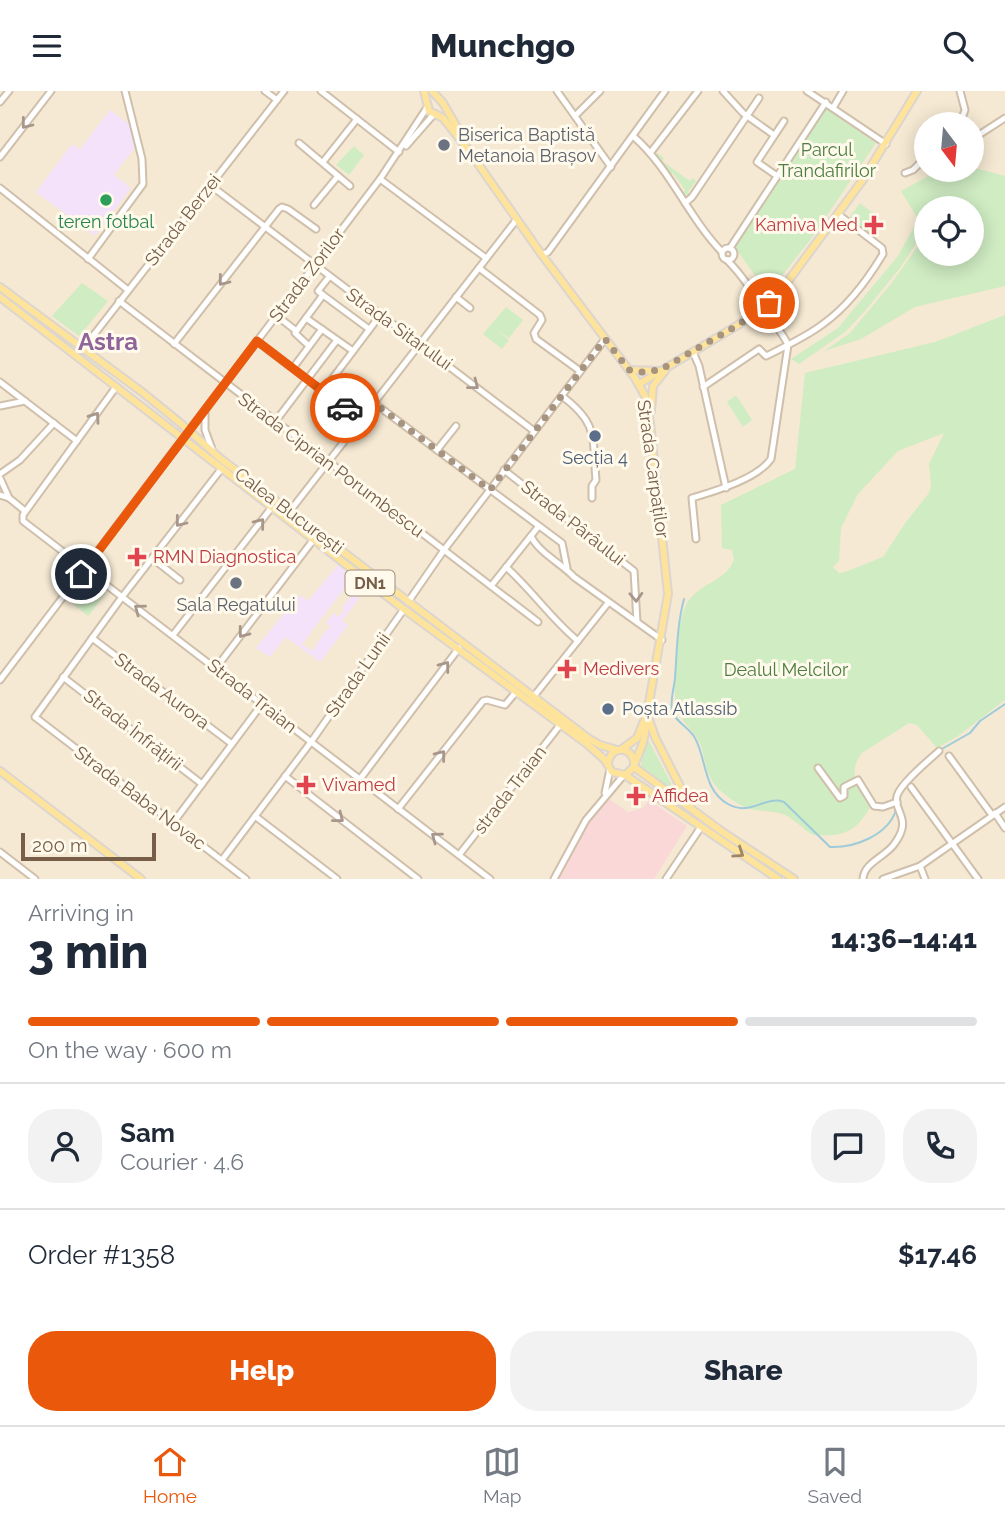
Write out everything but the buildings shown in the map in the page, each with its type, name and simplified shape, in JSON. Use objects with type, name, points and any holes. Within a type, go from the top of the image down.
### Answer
[{"type":"main road","name":"Strada Carpaților","points":[[424,91],[430,113],[446,121],[469,151],[542,255],[629,370],[645,396],[668,579],[662,639],[645,737],[634,765]]},
{"type":"main road","name":"Strada Carpaților","points":[[432,91],[469,151]]},
{"type":"main road","points":[[639,384],[763,308],[789,283],[839,215],[917,91]]},
{"type":"main road","points":[[428,105],[434,99],[441,103],[441,113],[435,115]]},
{"type":"main road","name":"Calea București","points":[[0,287],[142,392],[221,459],[290,511],[458,648],[593,750],[609,768]]},
{"type":"main road","name":"Calea București","points":[[0,297],[314,539],[534,696],[588,738],[600,745],[620,749]]},
{"type":"main road","points":[[650,423],[653,386],[674,363]]},
{"type":"main road","points":[[629,370],[660,370]]},
{"type":"main road","name":"Strada Carpaților","points":[[620,749],[637,738],[647,714]]},
{"type":"main road","points":[[647,714],[663,755],[695,812]]},
{"type":"main road","points":[[609,768],[609,758],[620,749]]},
{"type":"main road","name":"DN1","points":[[620,749],[630,752],[634,765],[695,812],[794,879]]},
{"type":"main road","points":[[624,776],[634,765]]},
{"type":"main road","name":"DN1","points":[[609,768],[778,879]]},
{"type":"main road","points":[[0,771],[141,879]]},
{"type":"street","points":[[0,101],[9,91]]},
{"type":"street","points":[[0,157],[51,91]]},
{"type":"street","points":[[89,259],[143,184],[142,159],[125,91]]},
{"type":"street","points":[[265,91],[277,100]]},
{"type":"street","name":"Strada Berzei","points":[[82,350],[284,91]]},
{"type":"street","points":[[321,91],[400,152]]},
{"type":"street","points":[[557,91],[611,167]]},
{"type":"street","points":[[575,116],[600,91]]},
{"type":"street","points":[[542,255],[548,252],[665,91]]},
{"type":"street","points":[[651,152],[698,91]]},
{"type":"street","points":[[723,91],[747,116],[774,135]]},
{"type":"street","points":[[807,91],[886,144]]},
{"type":"street","points":[[833,108],[843,91]]},
{"type":"street","points":[[960,91],[964,112]]},
{"type":"street","points":[[685,203],[692,197],[759,98]]},
{"type":"street","points":[[722,252],[730,248],[826,102]]},
{"type":"street","name":"Strada Zorilor","points":[[0,680],[34,631],[380,179],[428,105]]},
{"type":"street","name":"Strada Zorilor","points":[[400,152],[435,115]]},
{"type":"street","points":[[984,132],[1005,118]]},
{"type":"street","points":[[323,162],[357,119]]},
{"type":"street","points":[[777,177],[757,163],[784,121]]},
{"type":"street","points":[[633,136],[651,152],[723,256],[736,268],[785,337],[788,345],[771,459],[762,468],[726,488],[692,498],[696,539]]},
{"type":"street","points":[[299,143],[350,186]]},
{"type":"street","points":[[905,173],[914,169]]},
{"type":"street","points":[[314,205],[338,176]]},
{"type":"street","points":[[380,179],[486,258]]},
{"type":"street","name":"Strada Sitarului","points":[[211,185],[534,431]]},
{"type":"street","points":[[0,188],[128,290]]},
{"type":"street","points":[[174,344],[282,207],[316,229]]},
{"type":"street","points":[[703,387],[759,349],[766,356],[816,330],[837,313],[883,254],[882,249],[839,215]]},
{"type":"street","points":[[290,511],[517,219]]},
{"type":"street","points":[[730,248],[736,268]]},
{"type":"street","points":[[727,260],[734,255]]},
{"type":"street","points":[[479,268],[540,316],[542,320],[534,333],[536,338],[580,372]]},
{"type":"street","points":[[295,330],[323,295],[318,291],[329,277]]},
{"type":"street","name":"Strada Sitarului","points":[[323,295],[369,329]]},
{"type":"street","points":[[456,297],[470,308]]},
{"type":"street","name":"Strada Ciprian Porumbescu","points":[[119,301],[444,550]]},
{"type":"street","points":[[323,391],[381,314]]},
{"type":"street","points":[[276,316],[295,330],[296,335],[309,346]]},
{"type":"street","points":[[306,318],[353,351]]},
{"type":"street","points":[[293,369],[322,329]]},
{"type":"street","name":"Strada Pârâului","points":[[406,605],[444,550],[605,339]]},
{"type":"street","points":[[275,422],[337,340]]},
{"type":"street","points":[[257,341],[360,420]]},
{"type":"street","points":[[693,352],[726,488]]},
{"type":"street","points":[[0,381],[77,441]]},
{"type":"street","points":[[0,495],[9,498],[25,511],[116,387]]},
{"type":"street","name":"Strada Pârâului","points":[[562,395],[585,415],[590,425],[596,480],[593,498]]},
{"type":"street","points":[[0,406],[26,401]]},
{"type":"street","points":[[374,403],[564,545],[567,568]]},
{"type":"street","points":[[207,405],[205,433],[209,445],[221,459]]},
{"type":"street","points":[[9,498],[0,476],[20,460],[54,423]]},
{"type":"street","points":[[438,450],[456,426]]},
{"type":"street","points":[[63,677],[222,468]]},
{"type":"street","name":"Strada Pârâului","points":[[504,470],[634,571],[637,622]]},
{"type":"street","points":[[173,635],[272,507]]},
{"type":"street","name":"Strada Traian","points":[[25,511],[23,521],[490,879]]},
{"type":"street","points":[[491,586],[538,527]]},
{"type":"street","points":[[531,536],[535,543],[567,568],[574,577],[662,639]]},
{"type":"street","points":[[216,668],[314,539]]},
{"type":"street","points":[[444,550],[538,622]]},
{"type":"street","points":[[152,558],[180,580]]},
{"type":"street","points":[[506,567],[522,580],[556,623],[578,641]]},
{"type":"street","points":[[534,696],[608,603]]},
{"type":"street","name":"Strada Lunii","points":[[222,860],[311,742],[406,605]]},
{"type":"street","name":"Strada Aurora","points":[[92,638],[232,744]]},
{"type":"street","points":[[360,779],[458,648]]},
{"type":"street","name":"Strada Baba Novac","points":[[63,677],[35,717],[246,879]]},
{"type":"street","name":"Strada Înfrățirii","points":[[63,677],[202,784]]},
{"type":"street","points":[[398,809],[483,701],[505,705],[516,692]]},
{"type":"street","points":[[173,823],[262,704]]},
{"type":"street","name":"strada Traian","points":[[459,855],[560,725]]},
{"type":"street","points":[[863,879],[867,866],[886,853],[898,838],[903,824],[897,802],[900,790],[939,751]]},
{"type":"street","points":[[949,756],[1005,828]]},
{"type":"street","points":[[604,796],[609,768]]},
{"type":"street","points":[[818,768],[840,798],[844,796],[844,786],[858,780],[874,806],[883,807],[897,802]]},
{"type":"street","points":[[285,776],[418,879]]},
{"type":"street","points":[[554,879],[586,820],[624,776]]},
{"type":"street","points":[[911,787],[978,879]]},
{"type":"street","points":[[883,879],[919,866],[1005,807]]},
{"type":"street","points":[[255,816],[337,879]]},
{"type":"street","points":[[666,879],[701,827]]},
{"type":"street","points":[[0,852],[35,879]]},
{"type":"street","points":[[919,866],[925,879]]},
{"type":"shaded area","points":[[0,91],[1005,91],[1005,879],[0,879]]},
{"type":"shaded area","points":[[110,110],[130,125],[135,147],[114,175],[131,188],[95,236],[36,192],[72,144],[80,149]]},
{"type":"shaded area","points":[[338,565],[351,576],[345,583],[347,585],[302,644],[312,651],[331,627],[326,623],[333,613],[339,617],[344,610],[342,608],[355,591],[355,595],[360,598],[342,621],[348,625],[320,662],[286,637],[270,657],[256,648],[299,595],[308,601]]},
{"type":"shaded area","points":[[606,797],[628,812],[643,808],[649,800],[687,826],[654,879],[557,879],[588,821]]},
{"type":"green space","name":"Parcul Trandafirilor","points":[[824,107],[876,143],[811,239],[768,293],[733,245]]},
{"type":"green space","points":[[354,146],[364,155],[349,175],[336,165]]},
{"type":"green space","points":[[657,153],[664,158],[662,161],[690,181],[693,178],[696,181],[688,192],[691,195],[683,195],[685,190],[673,173],[669,175]]},
{"type":"green space","points":[[984,170],[1005,176],[1005,286],[915,307],[861,339],[824,351],[850,333],[914,252],[914,266],[984,266],[984,196],[914,196],[914,212],[901,191],[918,182],[984,182]]},
{"type":"green space","points":[[860,203],[879,218],[868,233],[849,218]]},
{"type":"green space","points":[[914,227],[914,247],[865,311],[845,332],[799,364],[791,359],[838,328],[898,256]]},
{"type":"green space","points":[[82,283],[108,301],[79,336],[52,316]]},
{"type":"green space","points":[[506,307],[523,320],[509,338],[497,330],[509,340],[502,349],[483,334]]},
{"type":"green space","name":"Dealul Melcilor","points":[[1005,315],[1005,700],[958,736],[937,748],[917,725],[909,723],[862,753],[855,766],[855,780],[861,793],[872,804],[861,821],[848,831],[833,835],[813,835],[783,814],[740,805],[713,783],[699,741],[680,716],[676,701],[676,658],[683,614],[691,598],[725,573],[734,559],[732,550],[722,548],[721,505],[795,469],[805,373],[935,342]],"holes":[[[944,433],[929,464],[929,493],[883,557],[839,573],[833,567],[839,561],[841,528],[858,494],[898,451]]]},
{"type":"green space","points":[[736,395],[752,420],[743,427],[727,402]]},
{"type":"green space","points":[[91,582],[106,593],[88,616],[73,604]]},
{"type":"green space","points":[[649,741],[674,789],[672,792],[641,766],[642,755]]},
{"type":"waterway","points":[[684,599],[672,710],[695,738],[710,783],[720,798],[728,804],[744,808],[770,801],[784,802],[830,847],[850,845],[878,833],[892,819],[896,810]]},
{"type":"waterway","points":[[940,750],[970,733],[980,721],[1005,704]]},
{"type":"way so far","points":[[345,408],[360,420],[374,403],[490,490],[605,339],[629,370],[660,370],[738,325],[769,303]]},
{"type":"place","name":"Biserica Baptistă Metanoia Brașov","points":[[444,145]]},
{"type":"place","name":"teren fotbal","points":[[106,200]]},
{"type":"place","name":"Kamiva Med","points":[[874,225]]},
{"type":"place","name":"Secția 4","points":[[595,436]]},
{"type":"place","name":"RMN Diagnostica","points":[[137,557]]},
{"type":"place","name":"Sala Regatului","points":[[236,583]]},
{"type":"place","name":"Medivers","points":[[567,669]]},
{"type":"place","name":"Poșta Atlassib","points":[[608,709]]},
{"type":"place","name":"Vivamed","points":[[306,785]]},
{"type":"place","name":"Affidea","points":[[636,796]]},
{"type":"district","name":"Astra","points":[[108,342]]},
{"type":"route","points":[[81,574],[257,341],[345,408]]}]
